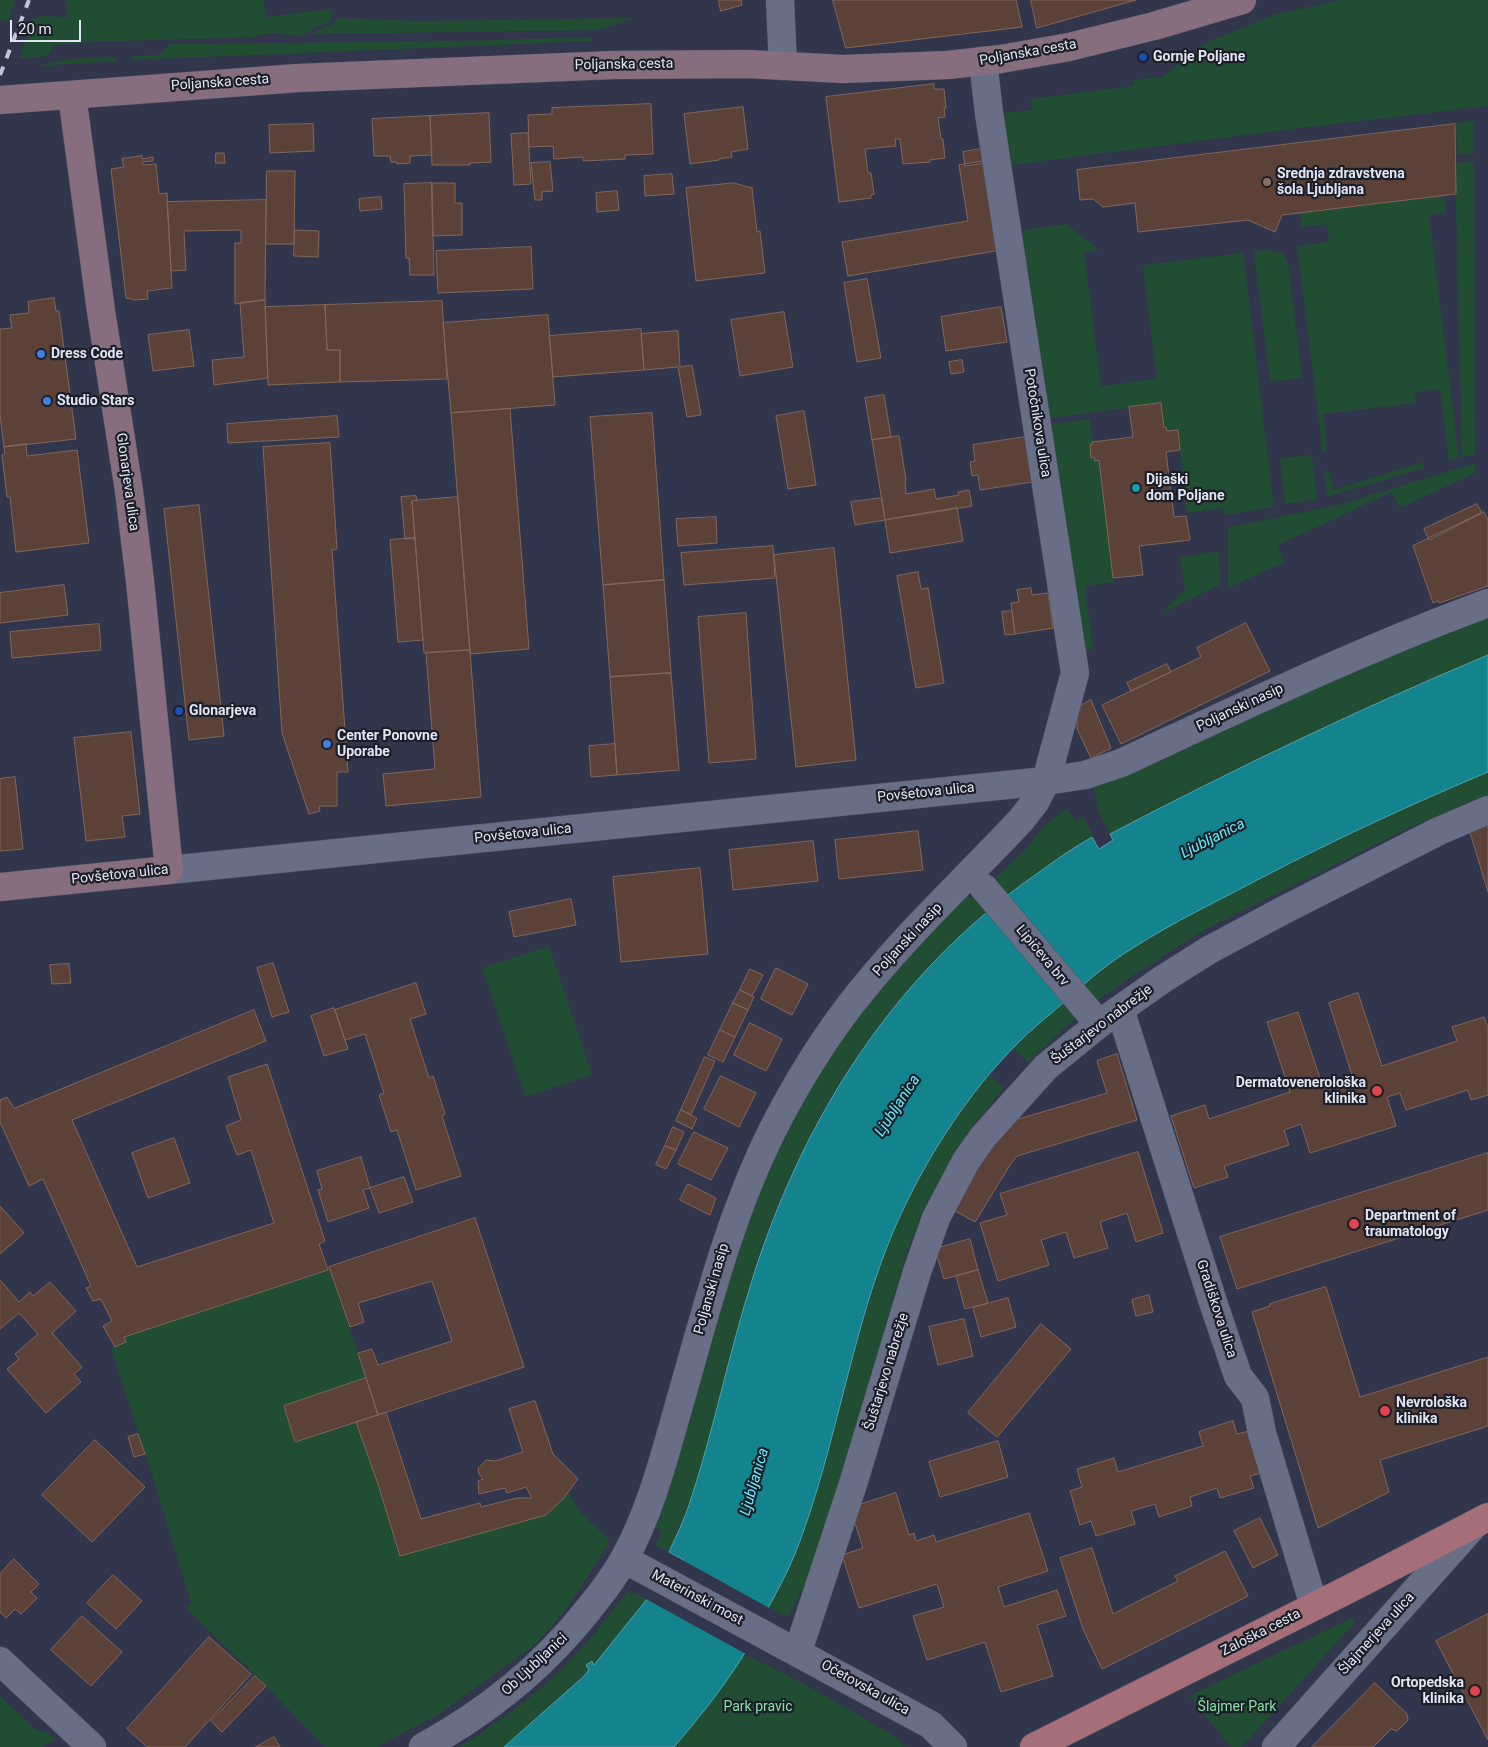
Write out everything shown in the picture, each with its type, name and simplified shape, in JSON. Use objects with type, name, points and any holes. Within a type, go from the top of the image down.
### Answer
[{"type":"main road","name":"Poljanska cesta","points":[[0,100],[139,88],[298,78],[520,68],[739,64],[843,69],[911,67],[983,61],[1068,47],[1154,26],[1242,0]]},
{"type":"main road","name":"Glonarjeva ulica","points":[[72,95],[101,311],[129,491],[140,580],[169,870]]},
{"type":"main road","name":"Povšetova ulica","points":[[0,887],[169,870]]},
{"type":"main road","name":"Zaloška cesta","points":[[1034,1747],[1483,1519]]},
{"type":"street","points":[[780,0],[783,66]]},
{"type":"street","name":"Potočnikova ulica","points":[[983,61],[989,113],[1075,673],[1046,781]]},
{"type":"street","name":"Poljanski nasip","points":[[624,1559],[643,1517],[669,1441],[714,1279],[730,1229],[756,1165],[787,1103],[827,1037],[850,1005],[895,951],[1021,820],[1035,802],[1046,781],[1085,775],[1121,763],[1333,664],[1488,602]]},
{"type":"street","name":"Povšetova ulica","points":[[169,870],[1046,781]]},
{"type":"street","name":"Šuštarjevo nabrežje","points":[[798,1651],[853,1484],[917,1272],[936,1218],[966,1161],[983,1137],[1046,1067],[1102,1014],[1209,950],[1431,835],[1488,810]]},
{"type":"street","name":"Lipičeva brv","points":[[984,888],[1102,1014]]},
{"type":"street","name":"Gradiškova ulica","points":[[1102,1014],[1213,1302],[1238,1376],[1255,1398],[1262,1433],[1314,1606]]},
{"type":"street","name":"Šlajmerjeva ulica","points":[[1276,1747],[1483,1519]]},
{"type":"street","name":"Materinski most","points":[[624,1559],[771,1637]]},
{"type":"street","name":"Ob Ljubljanici","points":[[423,1747],[487,1708],[529,1674],[574,1628],[602,1592],[624,1559]]},
{"type":"street","name":"Očetovska ulica","points":[[771,1637],[932,1724],[953,1747]]},
{"type":"street","points":[[0,1661],[92,1747]]},
{"type":"green space","points":[[0,0],[15,0],[8,21],[0,20]]},
{"type":"green space","points":[[63,0],[263,0],[266,17],[331,9],[332,18],[327,23],[314,28],[303,36],[266,33],[253,37],[92,42],[54,45],[48,55],[19,58],[34,19],[43,16],[67,17],[67,3]]},
{"type":"green space","points":[[1340,0],[1488,0],[1488,106],[1012,165],[1003,113],[1032,110],[1031,99],[1134,86],[1134,80],[1162,77],[1205,43],[1277,14]]},
{"type":"green space","points":[[339,18],[419,21],[634,18],[599,30],[317,34],[307,36],[333,24]]},
{"type":"green space","points":[[592,37],[592,41],[131,60],[131,56],[159,55],[170,44],[461,41]]},
{"type":"green space","points":[[116,57],[117,61],[35,66],[69,59]]},
{"type":"green space","points":[[1473,121],[1474,154],[1457,155],[1456,123]]},
{"type":"green space","points":[[1474,162],[1475,454],[1462,457],[1455,163]]},
{"type":"green space","points":[[1444,196],[1446,212],[1429,215],[1459,458],[1449,461],[1440,389],[1415,392],[1416,403],[1323,414],[1327,450],[1323,452],[1297,246],[1329,242],[1327,224],[1301,227],[1300,213]]},
{"type":"green space","points":[[1066,224],[1099,250],[1084,252],[1101,386],[1157,379],[1143,265],[1243,253],[1274,507],[1224,515],[1223,508],[1187,513],[1178,430],[1167,431],[1166,427],[1164,428],[1161,404],[1050,418],[1022,230]]},
{"type":"green space","points":[[1268,250],[1282,253],[1288,263],[1302,378],[1270,382],[1254,251]]},
{"type":"green space","points":[[1090,419],[1093,444],[1090,444],[1091,457],[1099,460],[1114,582],[1085,586],[1093,647],[1085,652],[1051,424]]},
{"type":"green space","points":[[1312,455],[1317,499],[1285,504],[1280,459]]},
{"type":"green space","points":[[1423,462],[1424,468],[1327,497],[1324,472],[1326,470],[1330,472],[1333,490]]},
{"type":"green space","points":[[1475,463],[1475,473],[1402,507],[1398,506],[1392,492],[1278,545],[1284,562],[1228,588],[1228,528],[1339,505]]},
{"type":"green space","points":[[1219,551],[1220,585],[1161,613],[1185,590],[1180,558]]},
{"type":"green space","points":[[1488,617],[1488,655],[1297,740],[1110,834],[1098,810],[1094,787],[1141,769],[1385,658]]},
{"type":"green space","points":[[1488,772],[1488,794],[1407,829],[1237,913],[1198,934],[1136,973],[1090,1006],[1077,989],[1130,949],[1185,916],[1293,861],[1418,801]]},
{"type":"green space","points":[[1067,808],[1076,821],[1083,817],[1093,835],[1092,837],[1073,848],[1001,900],[987,886],[1024,851],[1045,825]]},
{"type":"green space","points":[[981,891],[992,906],[927,970],[897,1003],[869,1039],[833,1093],[801,1154],[774,1216],[752,1278],[707,1451],[686,1513],[669,1552],[655,1545],[662,1530],[654,1527],[731,1264],[764,1176],[795,1113],[825,1063],[869,1000],[966,894],[972,899]]},
{"type":"green space","points":[[549,946],[592,1075],[525,1097],[482,968]]},
{"type":"green space","points":[[1070,996],[1083,1011],[1028,1062],[1013,1048]]},
{"type":"green space","points":[[990,1075],[1004,1088],[970,1130],[951,1159],[913,1236],[844,1469],[808,1580],[787,1617],[769,1607],[785,1575],[810,1510],[830,1443],[856,1341],[880,1265],[900,1216],[926,1165],[957,1116]]},
{"type":"green space","points":[[329,1267],[366,1378],[284,1406],[295,1442],[356,1422],[378,1484],[400,1556],[546,1515],[569,1492],[577,1509],[610,1541],[564,1612],[536,1644],[439,1714],[377,1747],[325,1747],[186,1608],[191,1603],[111,1348],[126,1342],[124,1337],[328,1270]]},
{"type":"green space","points":[[628,1591],[647,1599],[594,1665],[587,1664],[589,1670],[528,1727],[504,1747],[459,1747],[510,1713],[558,1673],[586,1643]]},
{"type":"green space","name":"Šlajmer Park","points":[[1352,1618],[1355,1622],[1242,1747],[1231,1747],[1189,1696]]},
{"type":"green space","name":"Park pravic","points":[[744,1654],[822,1694],[892,1735],[905,1747],[674,1747],[707,1708]]},
{"type":"green space","points":[[0,1696],[36,1730],[50,1734],[55,1740],[42,1747],[0,1747]]},
{"type":"water","name":"Ljubljanica","points":[[1488,655],[1488,772],[1318,849],[1181,920],[1133,948],[1092,978],[1027,1034],[993,1070],[973,1095],[936,1148],[905,1205],[892,1234],[858,1335],[830,1446],[808,1518],[789,1568],[743,1656],[710,1703],[674,1747],[504,1747],[583,1677],[589,1670],[586,1665],[592,1661],[594,1665],[647,1599],[657,1605],[683,1560],[669,1552],[685,1517],[698,1477],[744,1305],[774,1219],[798,1162],[826,1108],[858,1056],[894,1007],[935,961],[979,919],[1028,880],[1092,837],[1099,849],[1113,840],[1110,834],[1203,786],[1344,718]]},
{"type":"pier","points":[[666,1551],[771,1609],[746,1654],[644,1598],[647,1597],[656,1602],[680,1561],[667,1554]]},
{"type":"building","points":[[719,0],[741,0],[742,5],[721,11]]},
{"type":"building","points":[[833,0],[1016,0],[1022,27],[846,48]]},
{"type":"building","points":[[1031,0],[1136,0],[1037,28]]},
{"type":"building","points":[[934,84],[934,89],[944,89],[945,117],[938,118],[945,158],[930,160],[930,162],[903,164],[900,139],[895,139],[896,146],[865,149],[868,173],[871,173],[874,194],[871,195],[871,198],[839,202],[826,97]]},
{"type":"building","points":[[651,104],[653,154],[625,155],[625,159],[583,161],[583,157],[554,159],[553,146],[529,147],[528,115],[552,114],[552,108]]},
{"type":"building","points":[[743,107],[748,149],[731,152],[732,157],[690,164],[684,114]]},
{"type":"building","points":[[489,113],[491,162],[470,163],[470,165],[432,165],[430,116]]},
{"type":"building","points":[[430,116],[432,155],[410,156],[410,163],[397,164],[397,162],[391,162],[390,156],[374,156],[372,119]]},
{"type":"building","points":[[313,124],[314,151],[270,153],[269,125]]},
{"type":"building","name":"Srednja zdravstvena šola Ljubljana","points":[[1455,124],[1456,194],[1282,215],[1275,232],[1248,220],[1138,232],[1135,203],[1103,207],[1093,199],[1080,200],[1077,170]]},
{"type":"building","points":[[528,133],[531,184],[514,185],[511,134]]},
{"type":"building","points":[[981,149],[984,163],[965,166],[963,152]]},
{"type":"building","points":[[216,153],[224,153],[225,163],[216,163]]},
{"type":"building","points":[[142,156],[142,159],[153,157],[153,161],[142,162],[143,165],[156,164],[159,194],[167,193],[172,288],[147,291],[148,299],[136,300],[126,298],[111,169],[124,167],[122,159]]},
{"type":"building","points":[[986,161],[1001,250],[848,276],[842,242],[968,221],[959,165]]},
{"type":"building","points":[[550,162],[553,191],[542,192],[542,200],[535,200],[531,163]]},
{"type":"building","points":[[267,171],[295,171],[294,244],[266,244]]},
{"type":"building","points":[[672,174],[674,194],[645,196],[644,176]]},
{"type":"building","points":[[432,183],[455,183],[455,203],[462,203],[462,235],[433,236]]},
{"type":"building","points":[[432,183],[434,275],[410,275],[409,258],[406,258],[404,184]]},
{"type":"building","points":[[734,183],[752,188],[757,232],[760,231],[765,273],[696,281],[686,188]]},
{"type":"building","points":[[617,191],[619,210],[597,212],[596,193]]},
{"type":"building","points":[[381,197],[382,209],[360,211],[359,199]]},
{"type":"building","points":[[266,200],[265,300],[235,304],[235,243],[241,243],[241,230],[184,231],[186,270],[171,271],[167,202]]},
{"type":"building","points":[[295,230],[319,231],[318,257],[294,256]]},
{"type":"building","points":[[531,247],[533,289],[438,293],[436,251]]},
{"type":"building","points":[[867,279],[881,358],[857,362],[844,283]]},
{"type":"building","points":[[54,298],[56,311],[59,311],[76,439],[4,447],[0,415],[0,329],[12,328],[10,315],[29,313],[28,302]]},
{"type":"building","points":[[265,300],[268,378],[214,385],[212,360],[244,357],[240,303]]},
{"type":"building","points":[[442,301],[447,379],[340,382],[340,350],[327,350],[325,305]]},
{"type":"building","points":[[325,305],[327,350],[340,350],[340,382],[268,385],[265,307]]},
{"type":"building","points":[[1001,307],[1007,342],[946,351],[941,317]]},
{"type":"building","points":[[784,312],[793,367],[740,376],[731,320]]},
{"type":"building","points":[[548,315],[555,405],[451,413],[443,323]]},
{"type":"building","points":[[641,329],[644,370],[553,377],[549,336]]},
{"type":"building","points":[[189,330],[194,366],[153,371],[148,335]]},
{"type":"building","points":[[678,331],[680,367],[692,365],[701,415],[687,417],[678,367],[644,370],[641,334]]},
{"type":"building","points":[[962,360],[964,372],[951,374],[949,362]]},
{"type":"building","points":[[884,395],[891,437],[872,440],[865,398]]},
{"type":"building","name":"Dijaški dom Poljane","points":[[1161,403],[1164,428],[1166,427],[1167,431],[1178,430],[1180,450],[1166,452],[1174,517],[1186,516],[1190,540],[1139,546],[1143,575],[1113,578],[1099,460],[1095,461],[1094,457],[1091,458],[1090,444],[1093,444],[1092,442],[1133,437],[1129,407]]},
{"type":"building","points":[[510,409],[529,649],[470,654],[451,413]]},
{"type":"building","points":[[804,411],[816,485],[788,489],[776,416]]},
{"type":"building","points":[[652,413],[664,580],[603,585],[590,417]]},
{"type":"building","points":[[337,416],[339,437],[228,443],[227,424]]},
{"type":"building","points":[[899,436],[906,480],[906,494],[934,489],[936,499],[959,495],[958,492],[969,490],[972,506],[885,520],[872,440]]},
{"type":"building","points":[[1025,437],[1032,482],[980,490],[978,475],[972,476],[970,462],[975,461],[973,445]]},
{"type":"building","points":[[330,443],[337,549],[332,550],[348,772],[337,772],[337,806],[319,806],[320,811],[309,814],[282,733],[263,447]]},
{"type":"building","points":[[26,444],[27,456],[77,450],[89,543],[16,552],[10,497],[7,497],[2,455],[5,454],[4,447]]},
{"type":"building","points":[[416,496],[417,500],[412,501],[415,538],[405,539],[401,497]]},
{"type":"building","points":[[458,497],[470,650],[424,653],[412,501]]},
{"type":"building","points":[[882,498],[885,520],[855,525],[851,502]]},
{"type":"building","points":[[1477,504],[1482,513],[1429,540],[1424,529]]},
{"type":"building","points":[[199,505],[224,736],[189,740],[164,509]]},
{"type":"building","points":[[957,508],[963,541],[890,553],[885,520]]},
{"type":"building","points":[[1484,512],[1488,520],[1488,586],[1439,603],[1438,601],[1433,603],[1413,546]]},
{"type":"building","points":[[716,517],[717,543],[678,546],[676,519]]},
{"type":"building","points":[[415,538],[423,640],[398,642],[390,540]]},
{"type":"building","points":[[773,546],[775,578],[684,585],[681,553]]},
{"type":"building","points":[[834,548],[856,760],[796,767],[774,555]]},
{"type":"building","points":[[918,572],[921,589],[928,588],[944,683],[916,688],[897,576]]},
{"type":"building","points":[[664,580],[671,673],[610,677],[603,585]]},
{"type":"building","points":[[64,585],[68,615],[0,623],[0,593]]},
{"type":"building","points":[[1031,588],[1032,595],[1048,593],[1053,628],[1015,634],[1011,603],[1019,602],[1017,590]]},
{"type":"building","points":[[1012,611],[1015,634],[1005,635],[1002,612]]},
{"type":"building","points":[[746,613],[756,759],[709,763],[698,617]]},
{"type":"building","points":[[1246,623],[1270,671],[1121,744],[1102,705],[1201,657],[1197,648]]},
{"type":"building","points":[[99,624],[101,650],[12,658],[10,632]]},
{"type":"building","points":[[470,650],[481,797],[386,806],[383,774],[435,769],[426,653]]},
{"type":"building","points":[[1167,664],[1171,672],[1131,691],[1127,683]]},
{"type":"building","points":[[671,673],[679,770],[617,775],[610,677]]},
{"type":"building","points":[[1091,700],[1111,748],[1091,758],[1077,729],[1077,708]]},
{"type":"building","points":[[131,732],[140,814],[122,816],[125,837],[86,841],[74,738]]},
{"type":"building","points":[[615,744],[617,775],[591,777],[589,746]]},
{"type":"building","points":[[15,777],[23,849],[0,851],[0,779]]},
{"type":"building","points":[[1488,824],[1488,892],[1469,829]]},
{"type":"building","points":[[918,831],[923,870],[839,879],[835,840]]},
{"type":"building","points":[[813,841],[818,881],[733,890],[729,850]]},
{"type":"building","points":[[700,868],[708,954],[621,962],[613,877]]},
{"type":"building","points":[[571,899],[576,925],[514,937],[509,912]]},
{"type":"building","points":[[273,963],[289,1012],[272,1017],[257,968]]},
{"type":"building","points":[[69,964],[71,983],[52,984],[50,965]]},
{"type":"building","points":[[776,968],[808,984],[792,1015],[761,999]]},
{"type":"building","points":[[750,969],[763,975],[752,996],[740,990]]},
{"type":"building","points":[[416,983],[426,1014],[410,1019],[429,1078],[433,1076],[445,1114],[442,1116],[461,1176],[416,1190],[397,1130],[391,1132],[379,1095],[384,1093],[365,1034],[345,1040],[335,1010]]},
{"type":"building","points":[[740,990],[754,997],[748,1010],[733,1003]]},
{"type":"building","name":"Dermatovenerološka klinika","points":[[1358,993],[1382,1066],[1457,1041],[1452,1027],[1484,1017],[1488,1028],[1488,1095],[1471,1100],[1468,1090],[1406,1110],[1400,1093],[1387,1097],[1396,1126],[1310,1153],[1301,1124],[1284,1130],[1289,1145],[1224,1166],[1228,1177],[1194,1188],[1171,1116],[1205,1105],[1209,1119],[1290,1092],[1267,1022],[1298,1012],[1322,1084],[1352,1075],[1329,1003]]},
{"type":"building","points":[[733,1003],[748,1010],[735,1037],[720,1030]]},
{"type":"building","points":[[334,1008],[348,1049],[324,1056],[311,1016]]},
{"type":"building","points":[[254,1010],[266,1041],[72,1120],[137,1267],[274,1223],[251,1150],[237,1155],[226,1126],[241,1120],[228,1077],[267,1064],[325,1241],[319,1244],[328,1270],[124,1337],[126,1342],[115,1347],[103,1326],[112,1321],[101,1299],[93,1301],[86,1288],[91,1286],[43,1179],[29,1186],[0,1122],[0,1100],[7,1097],[14,1108]]},
{"type":"building","points":[[750,1023],[782,1039],[766,1071],[734,1055]]},
{"type":"building","points":[[720,1030],[735,1037],[723,1062],[708,1055]]},
{"type":"building","points":[[1117,1054],[1137,1120],[1017,1156],[975,1222],[950,1208],[1005,1123],[1107,1093],[1097,1061]]},
{"type":"building","points":[[705,1057],[715,1061],[691,1115],[681,1110]]},
{"type":"building","points":[[721,1076],[756,1093],[739,1127],[704,1109]]},
{"type":"building","points":[[681,1110],[697,1118],[692,1129],[676,1121]]},
{"type":"building","points":[[673,1127],[684,1132],[676,1150],[665,1146]]},
{"type":"building","points":[[694,1132],[728,1148],[711,1180],[678,1164]]},
{"type":"building","points":[[174,1138],[190,1183],[148,1198],[132,1153]]},
{"type":"building","points":[[665,1146],[676,1150],[666,1169],[656,1165]]},
{"type":"building","points":[[1138,1152],[1163,1233],[1136,1242],[1127,1213],[1100,1222],[1108,1248],[1074,1258],[1066,1232],[1041,1240],[1049,1265],[998,1281],[980,1223],[1007,1215],[1000,1194]]},
{"type":"building","name":"Department of traumatology","points":[[1488,1153],[1488,1210],[1237,1289],[1220,1237]]},
{"type":"building","points":[[361,1157],[370,1188],[363,1190],[369,1208],[328,1222],[318,1190],[322,1189],[317,1171]]},
{"type":"building","points":[[404,1177],[413,1202],[379,1213],[370,1188]]},
{"type":"building","points":[[688,1184],[716,1198],[710,1215],[680,1200]]},
{"type":"building","points":[[0,1206],[24,1233],[0,1254]]},
{"type":"building","points":[[475,1218],[524,1367],[378,1415],[358,1353],[372,1349],[378,1365],[452,1341],[432,1281],[358,1303],[364,1322],[350,1327],[329,1267]]},
{"type":"building","points":[[970,1239],[978,1270],[944,1279],[935,1249]]},
{"type":"building","points":[[978,1270],[988,1303],[965,1309],[956,1276]]},
{"type":"building","points":[[0,1280],[19,1302],[30,1292],[33,1296],[50,1282],[76,1311],[52,1333],[82,1367],[74,1374],[81,1382],[46,1413],[7,1369],[19,1359],[15,1354],[38,1334],[19,1313],[0,1329]]},
{"type":"building","name":"Nevrološka klinika","points":[[1326,1287],[1360,1397],[1488,1357],[1488,1426],[1380,1460],[1389,1492],[1318,1528],[1252,1312],[1270,1306],[1270,1304]]},
{"type":"building","points":[[1149,1295],[1153,1312],[1136,1316],[1132,1300]]},
{"type":"building","points":[[1008,1298],[1016,1327],[981,1337],[973,1308]]},
{"type":"building","points":[[964,1319],[973,1356],[938,1365],[929,1327]]},
{"type":"building","points":[[1041,1324],[1071,1349],[997,1437],[968,1413]]},
{"type":"building","points":[[366,1378],[378,1415],[295,1442],[284,1406]]},
{"type":"building","points":[[535,1401],[553,1454],[578,1479],[563,1499],[546,1515],[400,1556],[378,1484],[356,1422],[386,1412],[421,1519],[480,1503],[481,1507],[517,1498],[532,1498],[526,1487],[507,1493],[505,1488],[479,1494],[478,1481],[483,1479],[478,1469],[486,1460],[495,1461],[523,1452],[509,1409]]},
{"type":"building","points":[[1233,1421],[1237,1434],[1249,1431],[1261,1473],[1250,1476],[1254,1488],[1220,1498],[1217,1488],[1190,1497],[1192,1506],[1159,1517],[1155,1504],[1131,1511],[1135,1524],[1096,1536],[1091,1521],[1080,1525],[1070,1491],[1082,1487],[1077,1469],[1114,1458],[1118,1472],[1203,1446],[1199,1432]]},
{"type":"building","points":[[138,1434],[145,1454],[134,1457],[128,1437]]},
{"type":"building","points":[[95,1440],[145,1487],[92,1542],[42,1495]]},
{"type":"building","points":[[998,1441],[1008,1477],[940,1497],[929,1462]]},
{"type":"building","points":[[896,1493],[909,1535],[914,1533],[916,1541],[934,1535],[936,1542],[1029,1513],[1048,1571],[998,1587],[1004,1607],[1057,1590],[1066,1616],[1037,1625],[1053,1676],[1001,1692],[985,1642],[927,1660],[913,1616],[944,1607],[937,1584],[859,1608],[842,1555],[863,1548],[850,1508]]},
{"type":"building","points":[[1260,1518],[1278,1555],[1253,1568],[1234,1531]]},
{"type":"building","points":[[1092,1548],[1113,1614],[1178,1581],[1175,1576],[1225,1551],[1248,1596],[1102,1669],[1083,1629],[1060,1558]]},
{"type":"building","points":[[14,1559],[39,1584],[31,1592],[37,1598],[21,1614],[15,1609],[6,1618],[0,1612],[0,1574]]},
{"type":"building","points":[[113,1575],[142,1601],[116,1629],[87,1603]]},
{"type":"building","name":"Ortopedska klinika","points":[[1488,1614],[1488,1740],[1436,1641]]},
{"type":"building","points":[[82,1616],[122,1652],[91,1686],[51,1650]]},
{"type":"building","points":[[209,1637],[251,1674],[185,1747],[147,1747],[127,1729]]},
{"type":"building","points":[[255,1676],[266,1686],[222,1732],[211,1721]]},
{"type":"building","points":[[1375,1683],[1407,1714],[1408,1720],[1397,1731],[1391,1729],[1373,1747],[1312,1747]]},
{"type":"building","points":[[274,1737],[280,1747],[256,1747]]},
{"type":"railway","points":[[0,75],[29,0]]},
{"type":"place","name":"Gornje Poljane","points":[[1143,57]]},
{"type":"place","name":"Srednja zdravstvena šola Ljubljana","points":[[1267,182]]},
{"type":"place","name":"Dress Code","points":[[41,354]]},
{"type":"place","name":"Studio Stars","points":[[47,401]]},
{"type":"place","name":"Dijaški dom Poljane","points":[[1136,488]]},
{"type":"place","name":"Glonarjeva","points":[[179,711]]},
{"type":"place","name":"Center Ponovne Uporabe","points":[[327,744]]},
{"type":"place","name":"Dermatovenerološka klinika","points":[[1377,1091]]},
{"type":"place","name":"Department of traumatology","points":[[1354,1224]]},
{"type":"place","name":"Nevrološka klinika","points":[[1385,1411]]},
{"type":"place","name":"Ortopedska klinika","points":[[1475,1691]]}]
